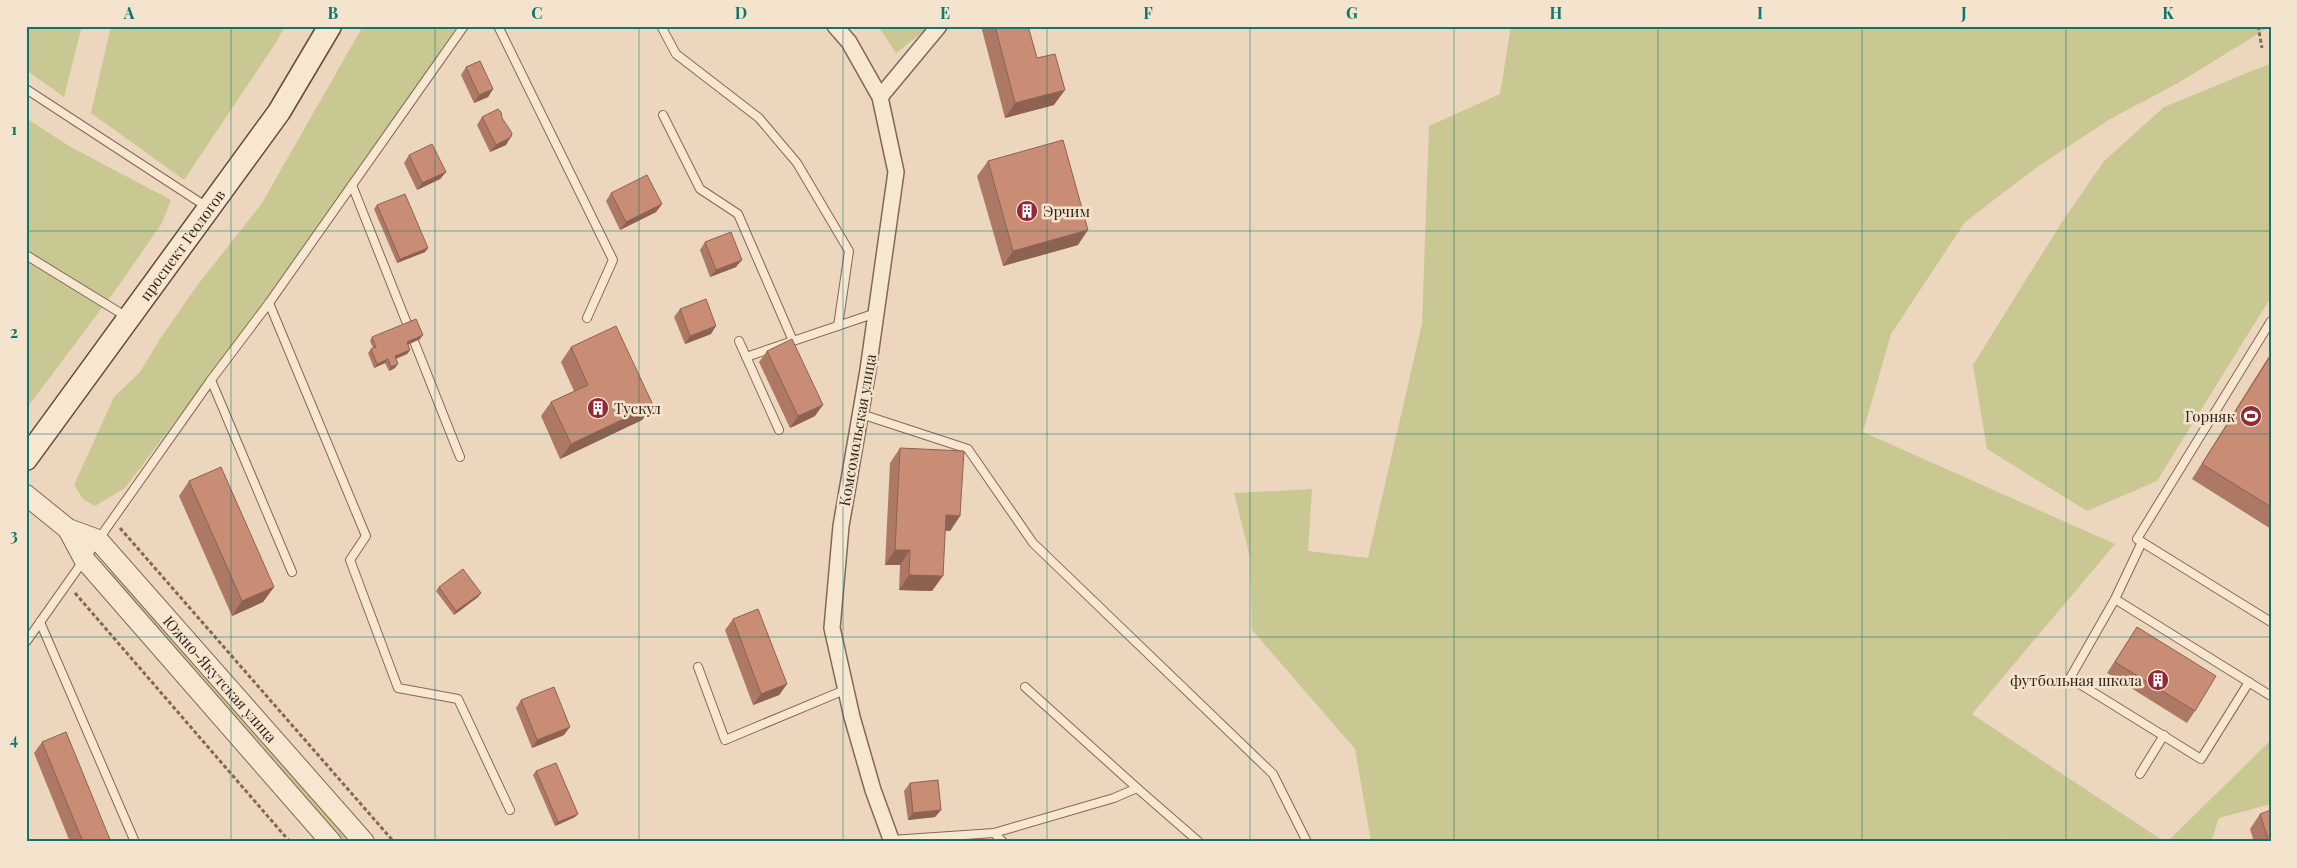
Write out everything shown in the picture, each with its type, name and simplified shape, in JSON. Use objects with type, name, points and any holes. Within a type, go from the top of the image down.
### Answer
[{"type":"main road","name":"проспект Геологов","points":[[26,459],[279,112],[330,26]]},
{"type":"street","name":"Комсомольская улица","points":[[835,26],[849,42],[880,97],[896,172],[861,414],[841,526],[832,628],[874,790],[892,841]]},
{"type":"street","points":[[880,97],[939,26]]},
{"type":"street","name":"Южно-Якутская улица","points":[[26,495],[68,529],[98,540],[364,842]]},
{"type":"street","name":"Южно-Якутская улица","points":[[68,529],[84,559],[331,842]]},
{"type":"lane","points":[[26,642],[211,380],[269,303],[464,26]]},
{"type":"lane","points":[[498,26],[613,260],[587,318]]},
{"type":"lane","points":[[661,26],[676,54],[760,118],[797,163],[849,251],[838,326]]},
{"type":"lane","points":[[26,89],[209,208]]},
{"type":"lane","points":[[663,115],[700,189],[738,214],[792,341]]},
{"type":"lane","points":[[352,185],[460,457]]},
{"type":"lane","points":[[26,255],[129,318]]},
{"type":"lane","points":[[269,303],[366,536],[350,560],[398,688],[458,699],[510,810]]},
{"type":"lane","points":[[746,357],[876,313]]},
{"type":"lane","points":[[2271,321],[2137,539],[2271,622]]},
{"type":"lane","points":[[739,341],[778,430]]},
{"type":"lane","points":[[211,380],[292,572]]},
{"type":"lane","points":[[861,414],[968,449],[1033,543],[1273,774],[1307,842]]},
{"type":"lane","points":[[2142,542],[2115,599],[2070,678],[2201,759],[2249,682]]},
{"type":"lane","points":[[2115,599],[2271,696]]},
{"type":"lane","points":[[40,622],[135,842]]},
{"type":"lane","points":[[698,667],[725,740],[847,689]]},
{"type":"lane","points":[[1026,687],[1199,842]]},
{"type":"lane","points":[[2140,774],[2164,736]]},
{"type":"lane","points":[[892,841],[994,833],[1114,798],[1137,788]]},
{"type":"lane","points":[[994,833],[1003,842]]},
{"type":"path","points":[[2258,26],[2262,48]]},
{"type":"path","points":[[112,520],[394,842]]},
{"type":"path","points":[[67,584],[290,842]]},
{"type":"shaded area","points":[[26,26],[82,26],[64,97],[26,70]]},
{"type":"shaded area","points":[[111,26],[285,26],[277,41],[184,180],[91,113]]},
{"type":"shaded area","points":[[363,26],[457,26],[361,167],[214,370],[125,488],[95,506],[83,499],[74,485],[114,397],[140,372],[196,287],[262,203]]},
{"type":"shaded area","points":[[878,26],[931,26],[896,53]]},
{"type":"shaded area","points":[[1511,26],[2271,26],[2178,83],[2112,118],[2040,165],[1965,222],[1891,334],[1863,432],[2115,544],[1972,714],[2165,842],[2006,842],[2005,838],[1993,842],[1371,842],[1355,749],[1252,630],[1250,557],[1234,493],[1312,489],[1308,551],[1368,558],[1422,324],[1429,126],[1500,94]]},
{"type":"shaded area","points":[[2269,64],[2271,297],[2157,481],[2087,511],[1987,449],[1973,365],[2060,225],[2104,161],[2164,107]]},
{"type":"shaded area","points":[[26,118],[69,146],[171,200],[162,223],[117,288],[26,409]]},
{"type":"shaded area","points":[[113,568],[353,842],[343,842],[110,575],[110,569]]},
{"type":"shaded area","points":[[2271,740],[2271,804],[2219,818],[2211,842],[2167,842]]},
{"type":"building","points":[[995,26],[1028,26],[1037,58],[1055,54],[1065,90],[1015,103]]},
{"type":"building","points":[[480,61],[493,89],[479,95],[466,67]]},
{"type":"building","points":[[498,109],[512,133],[511,137],[496,145],[482,117]]},
{"type":"building","name":"Эрчим","points":[[1063,140],[1088,230],[1013,251],[988,161]]},
{"type":"building","points":[[432,144],[446,172],[422,183],[409,155]]},
{"type":"building","points":[[647,175],[662,204],[626,222],[611,193]]},
{"type":"building","points":[[405,194],[428,248],[400,259],[377,205]]},
{"type":"building","points":[[731,232],[742,260],[716,270],[705,242]]},
{"type":"building","points":[[706,299],[716,326],[690,336],[680,309]]},
{"type":"building","points":[[416,319],[423,335],[407,342],[410,350],[395,356],[398,364],[391,367],[388,359],[377,364],[371,349],[376,347],[372,337]]},
{"type":"building","name":"Тускул","points":[[616,326],[653,405],[571,444],[551,402],[588,385],[571,347]]},
{"type":"building","points":[[792,339],[823,405],[798,416],[767,351]]},
{"type":"building","name":"Горняк","points":[[2271,355],[2271,507],[2202,464]]},
{"type":"building","points":[[900,448],[964,451],[960,516],[946,515],[943,576],[909,575],[910,550],[895,550]]},
{"type":"building","points":[[221,467],[274,587],[242,601],[189,481]]},
{"type":"building","points":[[463,569],[481,593],[456,611],[439,587]]},
{"type":"building","points":[[758,609],[787,684],[761,694],[733,619]]},
{"type":"building","name":"футбольная школа","points":[[2137,627],[2216,676],[2195,711],[2115,662]]},
{"type":"building","points":[[554,687],[570,727],[537,740],[521,700]]},
{"type":"building","points":[[66,732],[111,842],[83,842],[42,742]]},
{"type":"building","points":[[556,763],[578,814],[558,822],[536,771]]},
{"type":"building","points":[[938,780],[941,810],[913,813],[910,783]]},
{"type":"building","points":[[2271,810],[2271,842],[2269,842],[2260,814]]},
{"type":"place","name":"Эрчим","points":[[1027,211]]},
{"type":"place","name":"Тускул","points":[[598,408]]},
{"type":"place","name":"Горняк","points":[[2251,416]]},
{"type":"place","name":"футбольная школа","points":[[2158,680]]}]
